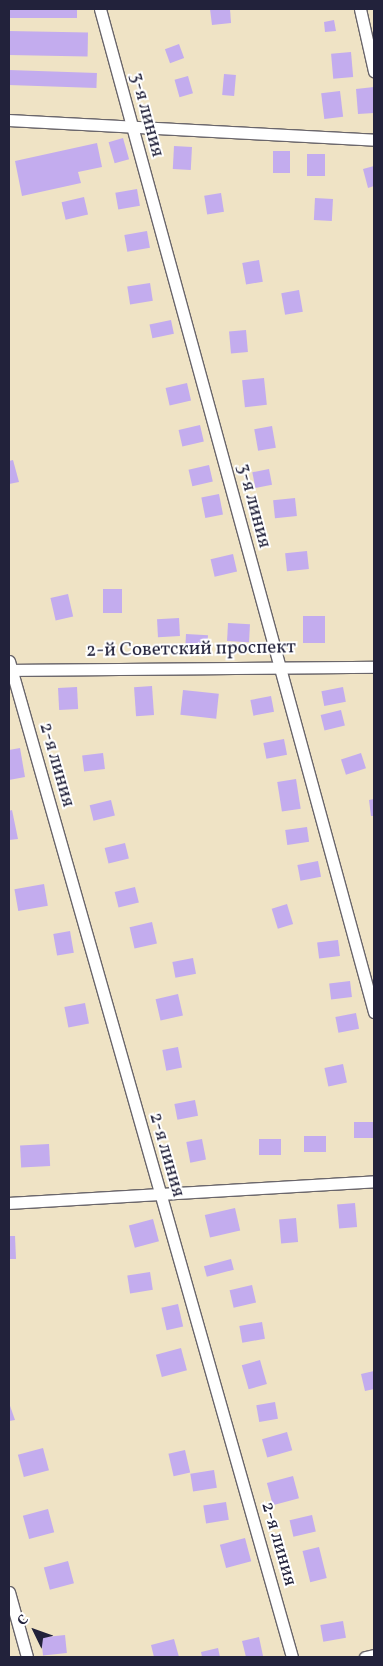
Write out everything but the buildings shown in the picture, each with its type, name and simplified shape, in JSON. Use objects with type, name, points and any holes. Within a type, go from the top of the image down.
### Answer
[{"type":"street","name":"3-я линия","points":[[100,9],[130,127],[374,1012]]},
{"type":"street","points":[[360,9],[374,71]]},
{"type":"street","points":[[9,120],[374,140]]},
{"type":"street","name":"2-й Советский проспект","points":[[10,667],[374,667]]},
{"type":"street","name":"2-я линия","points":[[10,667],[292,1657]]},
{"type":"street","points":[[9,1204],[374,1181]]},
{"type":"street","points":[[9,1592],[27,1657]]},
{"type":"street","points":[[365,1657],[374,1655]]}]
